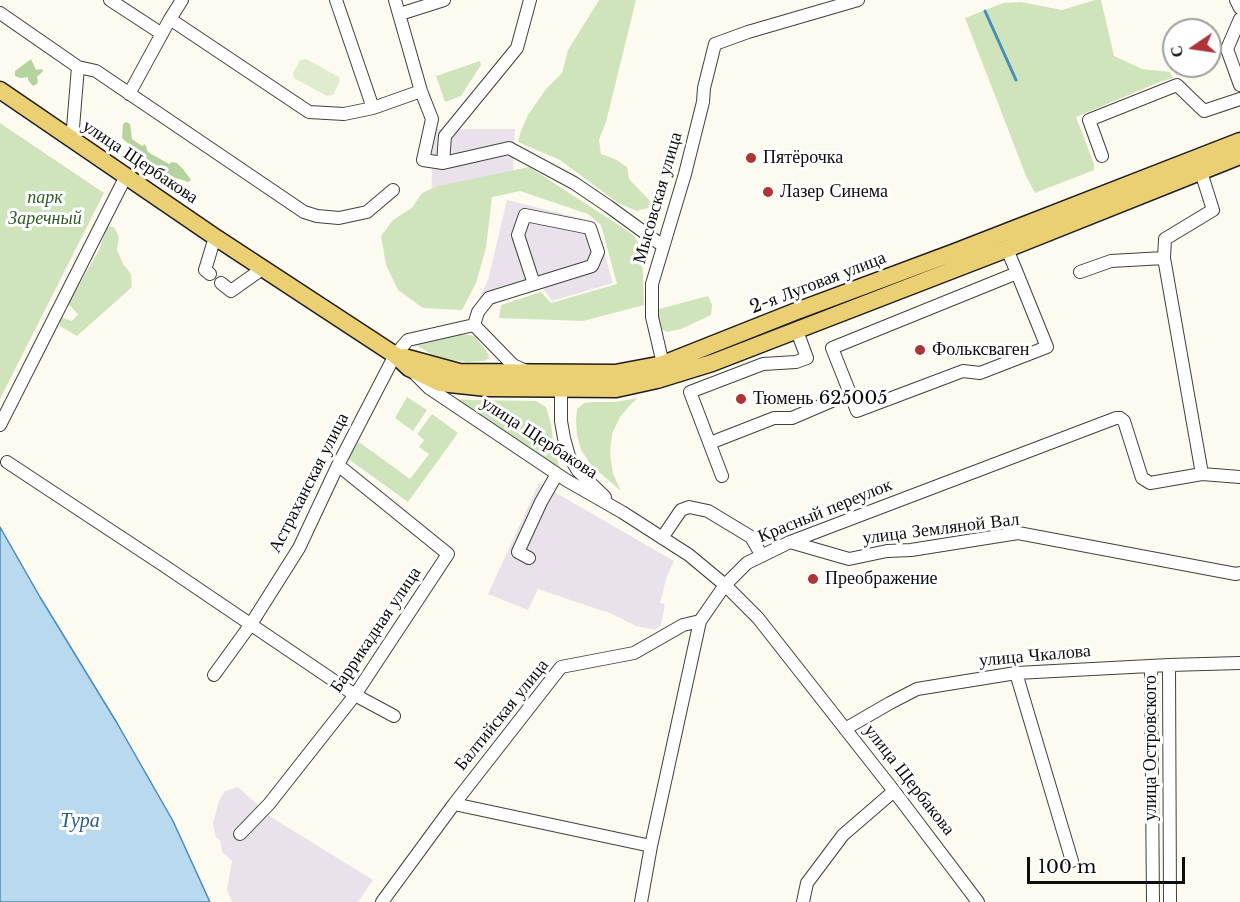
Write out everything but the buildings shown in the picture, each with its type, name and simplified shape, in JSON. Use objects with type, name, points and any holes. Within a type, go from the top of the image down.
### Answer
[{"type":"main road","name":"улица Щербакова","points":[[0,90],[262,269],[395,355],[409,368]]},
{"type":"main road","name":"2-я Луговая улица","points":[[409,368],[440,383],[487,388],[615,373],[663,364],[1240,141]]},
{"type":"main road","name":"2-я Луговая улица","points":[[395,355],[459,372],[527,372],[560,380],[616,388],[657,380],[712,363],[797,331],[1240,156]]},
{"type":"street","points":[[110,0],[162,34]]},
{"type":"street","points":[[129,94],[182,0]]},
{"type":"street","points":[[336,0],[373,108]]},
{"type":"street","points":[[395,0],[421,91],[432,119],[423,160],[443,163],[509,148],[574,183],[663,246]]},
{"type":"street","points":[[399,15],[444,0]]},
{"type":"street","points":[[443,163],[445,136],[517,48],[530,0]]},
{"type":"street","name":"Мысовская улица","points":[[663,364],[651,318],[652,284],[685,174],[715,44],[858,0]]},
{"type":"street","points":[[1236,0],[1240,8]]},
{"type":"street","points":[[0,14],[78,67],[96,71],[304,212],[339,218],[368,212],[393,190]]},
{"type":"street","points":[[170,19],[309,112],[344,114],[373,108],[421,91]]},
{"type":"street","points":[[1240,19],[1227,49],[1240,85]]},
{"type":"street","points":[[72,140],[78,67]]},
{"type":"street","points":[[1102,156],[1089,120],[1177,85],[1204,111],[1240,99]]},
{"type":"street","points":[[1201,172],[1213,210],[1165,239],[1164,258],[1202,474],[1240,477]]},
{"type":"street","points":[[0,425],[126,176]]},
{"type":"street","points":[[474,325],[478,312],[489,298],[592,266],[598,252],[590,228],[525,215],[518,236],[534,284]]},
{"type":"street","points":[[210,274],[206,270],[215,237]]},
{"type":"street","points":[[1007,249],[1017,273],[1047,347],[980,373],[963,371],[857,411],[832,348],[1017,273]]},
{"type":"street","points":[[1080,272],[1111,261],[1164,258]]},
{"type":"street","points":[[221,283],[231,291],[262,269]]},
{"type":"street","points":[[395,355],[408,340],[474,325]]},
{"type":"street","points":[[474,325],[513,365],[527,372]]},
{"type":"street","points":[[722,476],[690,392],[763,364],[796,362],[807,358],[797,331]]},
{"type":"street","name":"Астраханская улица","points":[[214,675],[251,624],[299,548],[338,465],[395,355]]},
{"type":"street","name":"улица Щербакова","points":[[409,368],[429,388],[557,474],[689,555],[725,585],[758,618],[978,902]]},
{"type":"street","points":[[560,380],[562,429],[569,456],[578,471],[622,512]]},
{"type":"street","points":[[710,444],[774,418],[792,418],[834,400]]},
{"type":"street","name":"Красный переулок","points":[[641,902],[700,621],[725,585],[747,563],[790,542],[1116,417],[1124,421],[1142,478],[1150,483],[1202,474]]},
{"type":"street","points":[[7,462],[355,695],[394,716]]},
{"type":"street","name":"Баррикадная улица","points":[[240,834],[269,804],[355,695],[448,554],[338,465]]},
{"type":"street","points":[[529,558],[518,552],[557,474]]},
{"type":"street","points":[[662,538],[681,510],[689,507],[708,511],[751,537],[762,556]]},
{"type":"street","name":"улица Земляной Вал","points":[[790,542],[849,559],[887,551],[911,550],[1018,533],[1240,573]]},
{"type":"street","name":"Балтийская улица","points":[[382,902],[454,804],[561,667],[634,653],[683,625],[700,621]]},
{"type":"street","name":"улица Чкалова","points":[[845,729],[917,689],[1016,673],[1240,663]]},
{"type":"street","name":"улица Островского","points":[[1169,665],[1170,902]]},
{"type":"street","name":"улица Островского","points":[[1151,666],[1153,902]]},
{"type":"street","points":[[1016,673],[1072,861]]},
{"type":"street","points":[[803,902],[807,884],[843,835],[894,791]]},
{"type":"street","points":[[454,804],[651,846]]},
{"type":"shaded area","points":[[433,129],[515,129],[512,187],[431,208]]},
{"type":"shaded area","points":[[507,200],[595,222],[613,283],[552,301],[542,287],[502,300],[487,309],[477,303],[488,280]]},
{"type":"shaded area","points":[[539,483],[674,561],[667,576],[660,603],[665,604],[661,625],[655,630],[636,626],[612,614],[538,589],[528,610],[488,594]]},
{"type":"shaded area","points":[[238,787],[271,817],[373,880],[358,902],[232,902],[227,890],[232,861],[222,852],[213,823],[219,801],[225,791]]},
{"type":"green space","points":[[599,0],[636,0],[606,122],[599,140],[601,154],[627,167],[629,179],[650,201],[648,208],[637,211],[618,203],[560,160],[518,142],[528,115],[546,89],[562,73],[568,50]]},
{"type":"green space","points":[[1101,0],[1114,56],[1142,69],[1162,71],[1162,78],[1173,78],[1076,117],[1094,164],[1094,170],[1035,193],[1026,176],[965,18],[1003,3],[1021,2],[1062,10]]},
{"type":"green space","points":[[31,59],[36,70],[42,69],[43,71],[37,77],[37,84],[33,86],[28,77],[15,76],[15,71]]},
{"type":"green space","points":[[306,59],[339,77],[340,81],[333,95],[327,96],[294,78],[293,73],[300,60]]},
{"type":"green space","points":[[480,61],[481,65],[461,96],[445,102],[436,76]]},
{"type":"green space","points":[[126,122],[130,124],[132,139],[142,146],[145,144],[148,152],[169,164],[177,163],[191,180],[188,182],[170,176],[158,166],[147,161],[122,138],[123,124]]},
{"type":"green space","name":"парк Заречный","points":[[0,123],[104,193],[0,399]]},
{"type":"green space","points":[[529,167],[631,233],[642,247],[644,305],[583,321],[499,318],[501,305],[541,292],[551,303],[617,284],[601,225],[588,214],[520,191],[492,197],[486,248],[476,283],[462,310],[423,308],[398,290],[386,265],[381,236],[393,220],[412,208],[422,193],[438,186]]},
{"type":"green space","points":[[107,226],[114,227],[119,237],[117,250],[123,264],[131,274],[132,287],[77,336],[60,326],[60,317],[72,321],[78,314],[68,304],[99,250]]},
{"type":"green space","points":[[708,296],[712,305],[711,315],[681,329],[667,332],[659,328],[655,318],[659,309]]},
{"type":"green space","points":[[462,334],[475,336],[489,355],[488,359],[468,362],[450,360],[431,354],[413,343]]},
{"type":"green space","points":[[407,397],[427,410],[413,431],[395,418]]},
{"type":"green space","points":[[638,398],[620,417],[612,434],[610,453],[613,474],[621,491],[592,466],[581,450],[577,436],[577,409],[584,403],[615,402]]},
{"type":"green space","points":[[454,399],[536,401],[546,407],[551,424],[554,450],[560,468]]},
{"type":"green space","points":[[432,414],[458,433],[408,502],[347,458],[359,442],[410,479],[429,454],[419,447],[424,440],[417,434]]},
{"type":"water","name":"Тура","points":[[0,527],[173,821],[210,902],[0,902]]},
{"type":"waterway","points":[[985,11],[1016,80]]},
{"type":"place","name":"Пятёрочка","points":[[751,158]]},
{"type":"place","name":"Лазер Синема","points":[[768,192]]},
{"type":"place","name":"Фольксваген","points":[[920,350]]},
{"type":"place","name":"Тюмень 625005","points":[[741,399]]},
{"type":"place","name":"Преображение","points":[[813,579]]}]
